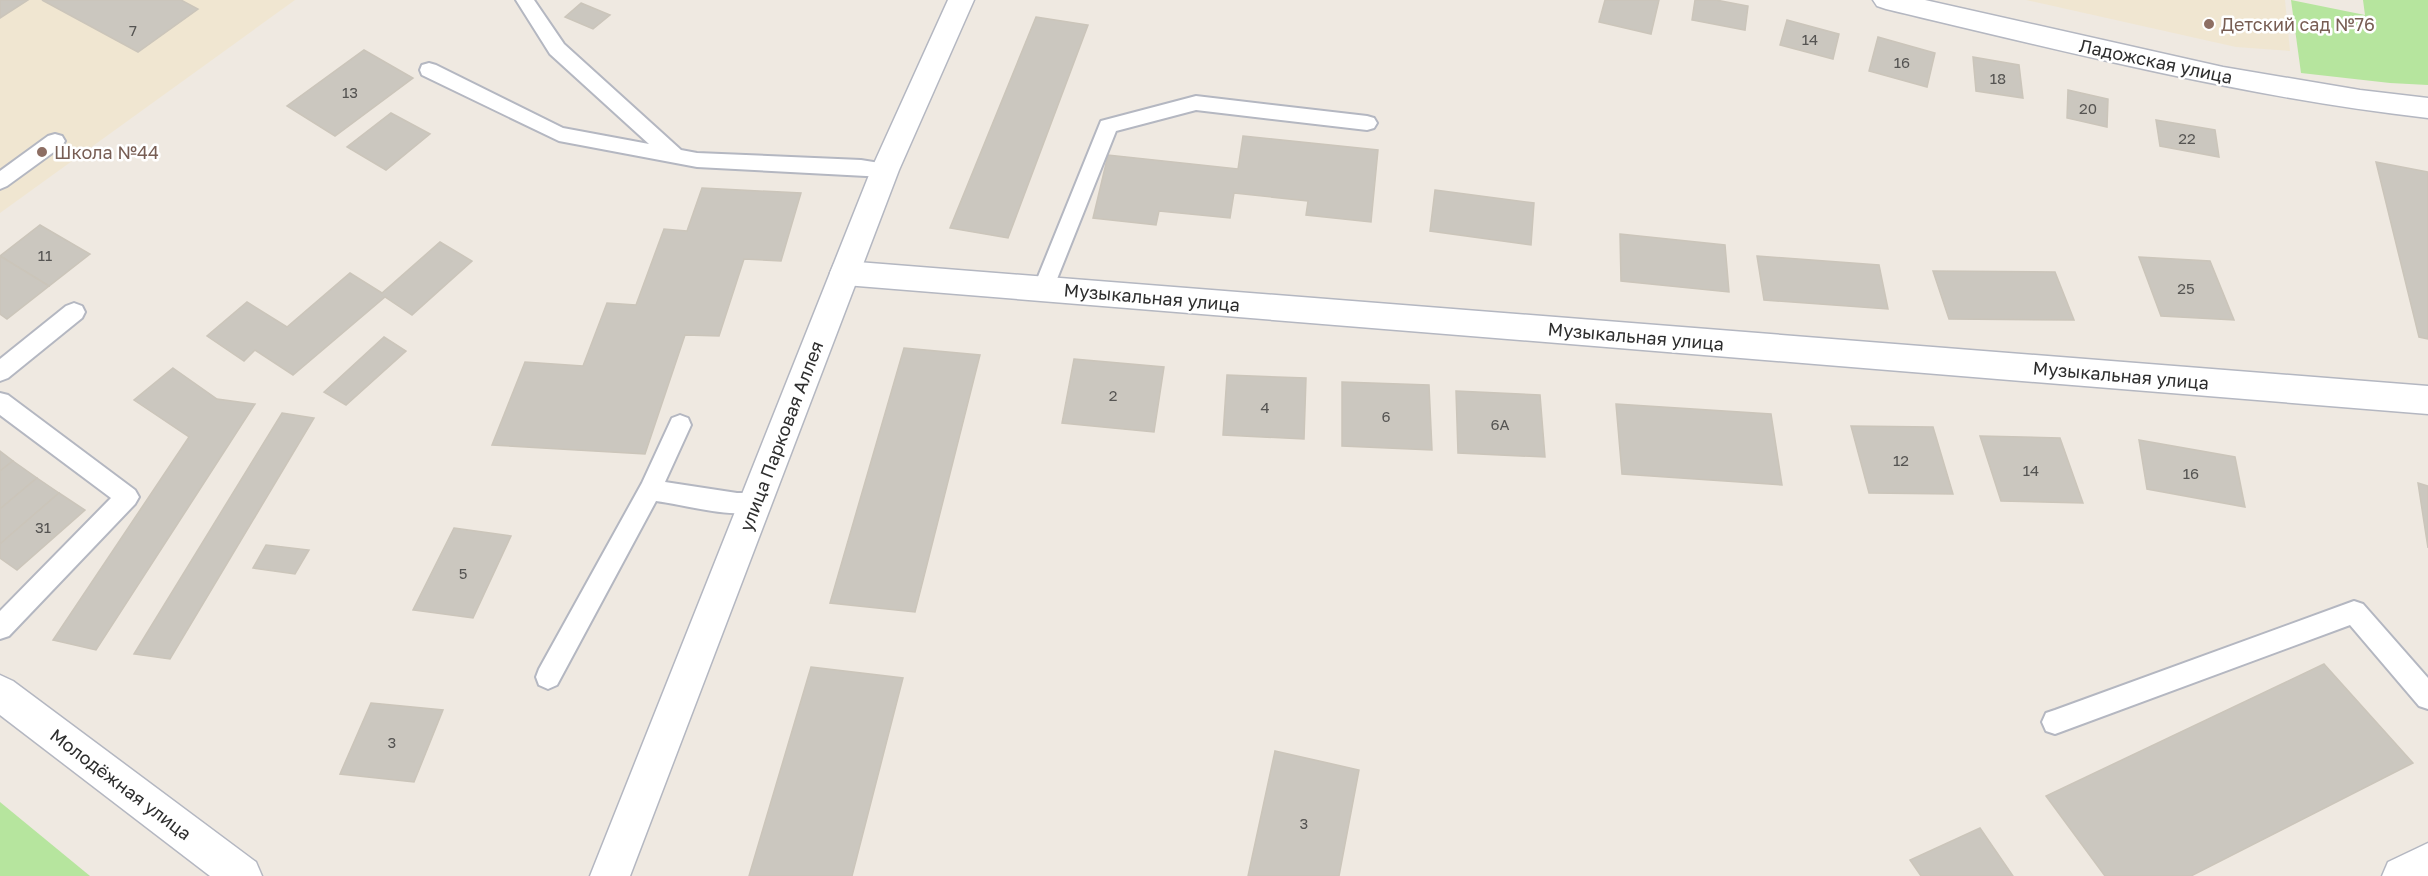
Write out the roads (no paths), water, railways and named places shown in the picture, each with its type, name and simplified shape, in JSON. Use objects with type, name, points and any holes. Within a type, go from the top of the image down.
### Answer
[{"type":"street","name":"улица Парковая Аллея","points":[[610,876],[885,170],[961,0]]},
{"type":"street","name":"Ладожская улица","points":[[1886,0],[2178,67],[2373,103],[2428,108]]},
{"type":"street","name":"Музыкальная улица","points":[[844,273],[2428,400]]},
{"type":"street","name":"Молодёжная улица","points":[[0,693],[242,876]]},
{"type":"street","points":[[2402,876],[2428,863]]},
{"type":"lane","points":[[525,0],[557,49],[675,156]]},
{"type":"lane","points":[[429,70],[559,135],[697,160],[885,170]]},
{"type":"lane","points":[[1043,289],[1108,126],[1196,103],[1367,123]]},
{"type":"lane","points":[[0,181],[55,141]]},
{"type":"lane","points":[[0,372],[74,312]]},
{"type":"lane","points":[[0,402],[127,496],[0,628]]},
{"type":"lane","points":[[548,678],[650,490],[680,425]]},
{"type":"lane","points":[[650,490],[737,503],[756,503]]},
{"type":"lane","points":[[2055,722],[2354,612],[2428,697]]},
{"type":"place","name":"Детский сад №76","points":[[2209,24]]},
{"type":"place","name":"Школа №44","points":[[42,152]]}]
